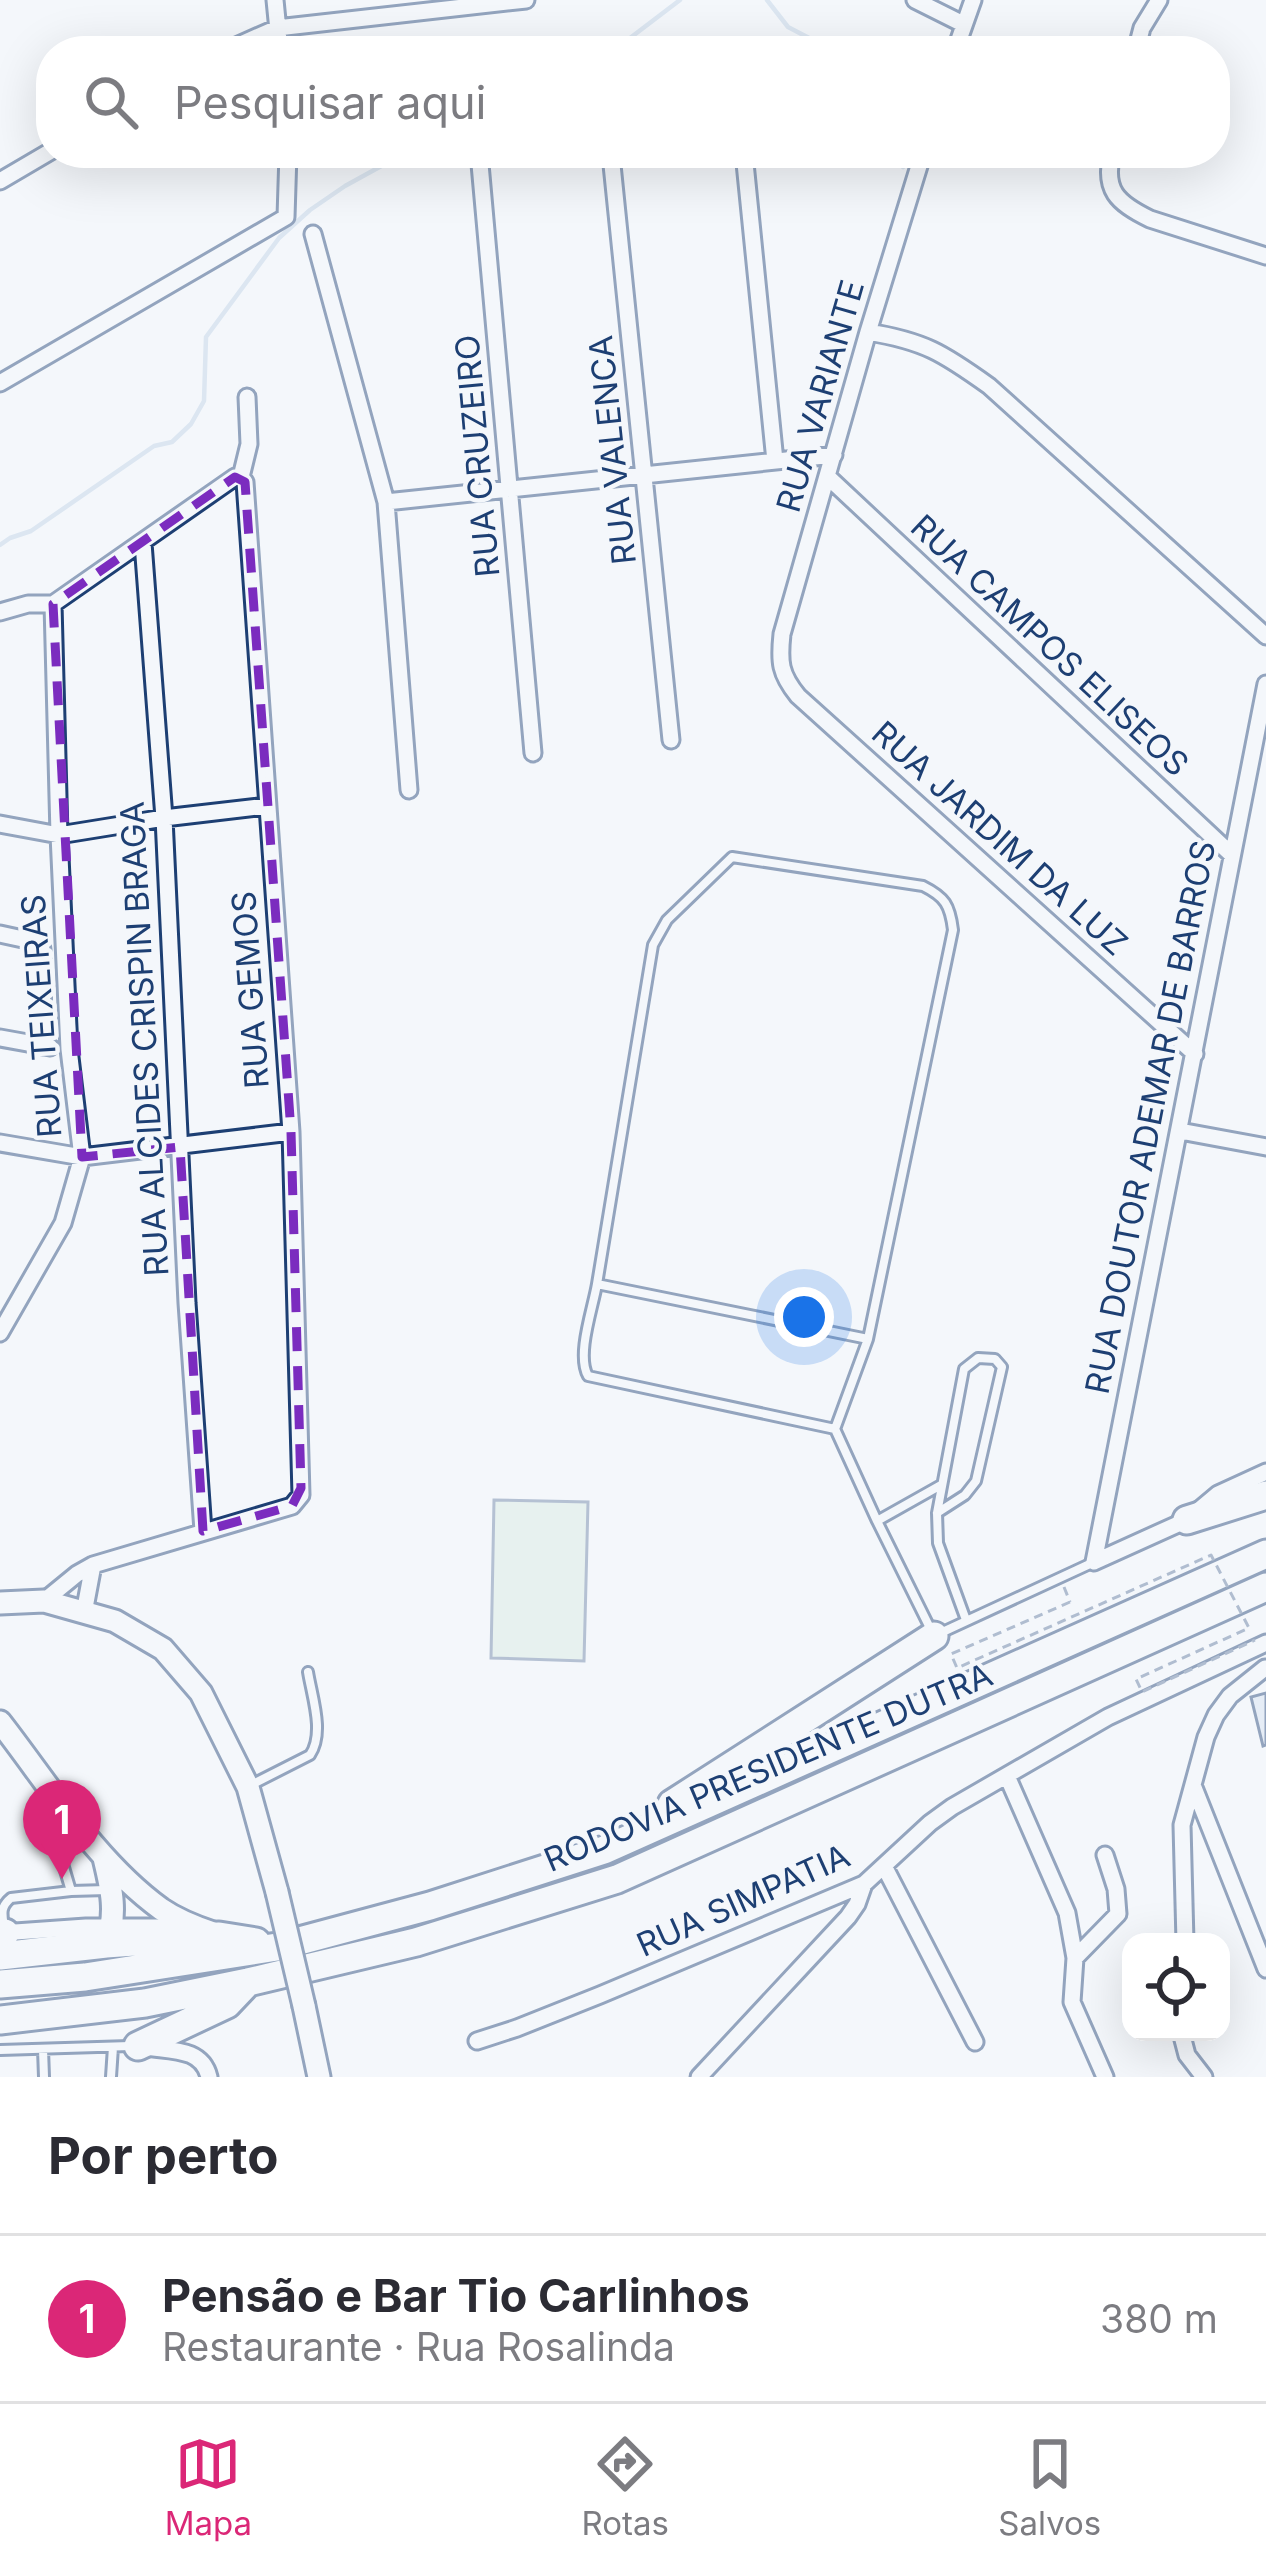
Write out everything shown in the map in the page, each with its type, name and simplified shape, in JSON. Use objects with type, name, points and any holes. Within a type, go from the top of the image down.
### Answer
[{"type":"highway","points":[[1187,1520],[1266,1495]]},
{"type":"highway","name":"RODOVIA PRESIDENTE DUTRA","points":[[0,1984],[85,1977],[277,1946],[430,1906],[604,1850],[1266,1554]]},
{"type":"highway","name":"RODOVIA PRESIDENTE DUTRA","points":[[0,2020],[145,2003],[248,1982],[416,1942],[617,1879],[1266,1587]]},
{"type":"highway","points":[[1119,1653],[1266,1605]]},
{"type":"highway","points":[[604,1850],[934,1636]]},
{"type":"highway","points":[[1,1940],[208,1931],[277,1946]]},
{"type":"highway","points":[[125,2047],[226,2004],[248,1982]]},
{"type":"main road","points":[[0,1603],[44,1601],[115,1621],[163,1649],[201,1693],[248,1787],[278,1892],[319,2077]]},
{"type":"main road","points":[[0,1721],[104,1857],[160,1908],[208,1931]]},
{"type":"main road","points":[[104,1857],[111,1891],[110,1935]]},
{"type":"street","points":[[275,0],[278,36]]},
{"type":"street","points":[[259,36],[277,28],[526,0]]},
{"type":"street","points":[[915,0],[963,24]]},
{"type":"street","points":[[959,36],[973,0]]},
{"type":"street","points":[[1140,36],[1159,0]]},
{"type":"street","points":[[0,181],[36,160]]},
{"type":"street","points":[[0,383],[286,218],[288,168]]},
{"type":"street","name":"RUA CRUZEIRO","points":[[480,168],[533,753]]},
{"type":"street","name":"RUA VALENCA","points":[[612,168],[670,740]]},
{"type":"street","points":[[746,168],[775,461]]},
{"type":"street","name":"RUA VARIANTE","points":[[780,657],[782,634],[918,168]]},
{"type":"street","points":[[1110,168],[1114,194],[1135,212],[1266,256]]},
{"type":"street","points":[[313,234],[386,502],[409,790]]},
{"type":"street","points":[[868,332],[904,338],[945,354],[989,386],[1266,636]]},
{"type":"street","name":"RUA GEMOS","points":[[203,1532],[292,1507],[302,1488],[291,1132],[245,482],[241,477],[250,444],[247,397]]},
{"type":"street","points":[[386,502],[834,455]]},
{"type":"street","points":[[0,612],[28,604],[52,604],[241,477]]},
{"type":"street","name":"RUA CAMPOS ELISEOS","points":[[828,477],[1232,855]]},
{"type":"street","name":"RUA ALCIDES CRISPIN BRAGA","points":[[142,543],[164,818],[203,1532]]},
{"type":"street","name":"RUA TEIXEIRAS","points":[[0,1333],[63,1223],[82,1157],[69,1049],[52,604]]},
{"type":"street","name":"RUA JARDIM DA LUZ","points":[[780,657],[784,680],[798,696],[1195,1054]]},
{"type":"street","name":"RUA DOUTOR ADEMAR DE BARROS","points":[[1094,1562],[1266,684]]},
{"type":"street","points":[[0,824],[59,835],[267,806]]},
{"type":"street","points":[[0,934],[32,940],[42,949],[44,1046]]},
{"type":"street","points":[[0,1038],[69,1049]]},
{"type":"street","points":[[1180,1131],[1266,1147]]},
{"type":"street","points":[[0,1143],[82,1157],[291,1132]]},
{"type":"street","points":[[1094,1562],[1187,1520],[1218,1494],[1266,1472]]},
{"type":"street","points":[[44,1601],[93,1565],[203,1532]]},
{"type":"street","points":[[85,1612],[93,1565]]},
{"type":"street","name":"RUA SIMPATIA","points":[[477,2041],[517,2029],[864,1884],[930,1822],[1108,1717],[1260,1642]]},
{"type":"street","points":[[1185,1933],[1182,1825],[1206,1737],[1230,1696],[1266,1666]]},
{"type":"street","points":[[1007,1776],[1064,1905],[1075,1958],[1072,2002],[1105,2077]]},
{"type":"street","points":[[1193,1785],[1266,1969]]},
{"type":"street","points":[[1075,1958],[1118,1914],[1105,1855]]},
{"type":"street","points":[[884,1866],[975,2042]]},
{"type":"street","points":[[699,2077],[848,1917],[864,1884]]},
{"type":"street","points":[[1183,2041],[1187,2055],[1204,2077]]},
{"type":"street","points":[[125,2047],[192,2054],[204,2062],[209,2077]]},
{"type":"lane","points":[[835,1429],[588,1376],[583,1369],[653,946],[667,920],[732,857],[922,886],[942,896],[950,908],[952,929],[868,1339],[835,1429],[934,1636],[1094,1562]]},
{"type":"lane","points":[[598,1284],[868,1339]]},
{"type":"lane","points":[[937,1513],[965,1495],[976,1480],[1002,1366],[995,1359],[978,1358],[964,1369],[937,1513],[938,1543],[966,1620]]},
{"type":"lane","points":[[877,1521],[942,1484]]},
{"type":"lane","points":[[248,1787],[316,1748],[308,1672]]},
{"type":"lane","points":[[65,1806],[56,1840],[71,1891]]},
{"type":"lane","points":[[1,1940],[1,1910],[10,1898],[111,1891]]},
{"type":"lane","points":[[0,2050],[125,2047],[111,2077]]},
{"type":"lane","points":[[43,2049],[44,2077]]},
{"type":"path","points":[[1070,1602],[951,1654],[957,1668],[1210,1555],[1249,1628],[1136,1679],[1142,1692],[1260,1642]]},
{"type":"highlighted area","points":[[235,477],[245,482],[291,1132],[301,1488],[292,1506],[203,1531],[180,1147],[82,1157],[53,604]]},
{"type":"shaded area","points":[[494,1500],[588,1502],[584,1661],[491,1658]]},
{"type":"building","points":[[1266,1693],[1266,1745],[1263,1746],[1251,1697]]},
{"type":"waterway","points":[[633,36],[680,0]]},
{"type":"waterway","points":[[767,0],[788,27],[805,36]]},
{"type":"waterway","points":[[0,545],[31,531],[154,446],[172,442],[191,424],[204,401],[206,337],[279,238],[310,210],[378,168]]},
{"type":"place","name":"Pensão e Bar Tio Carlinhos","points":[[62,1879]]}]
